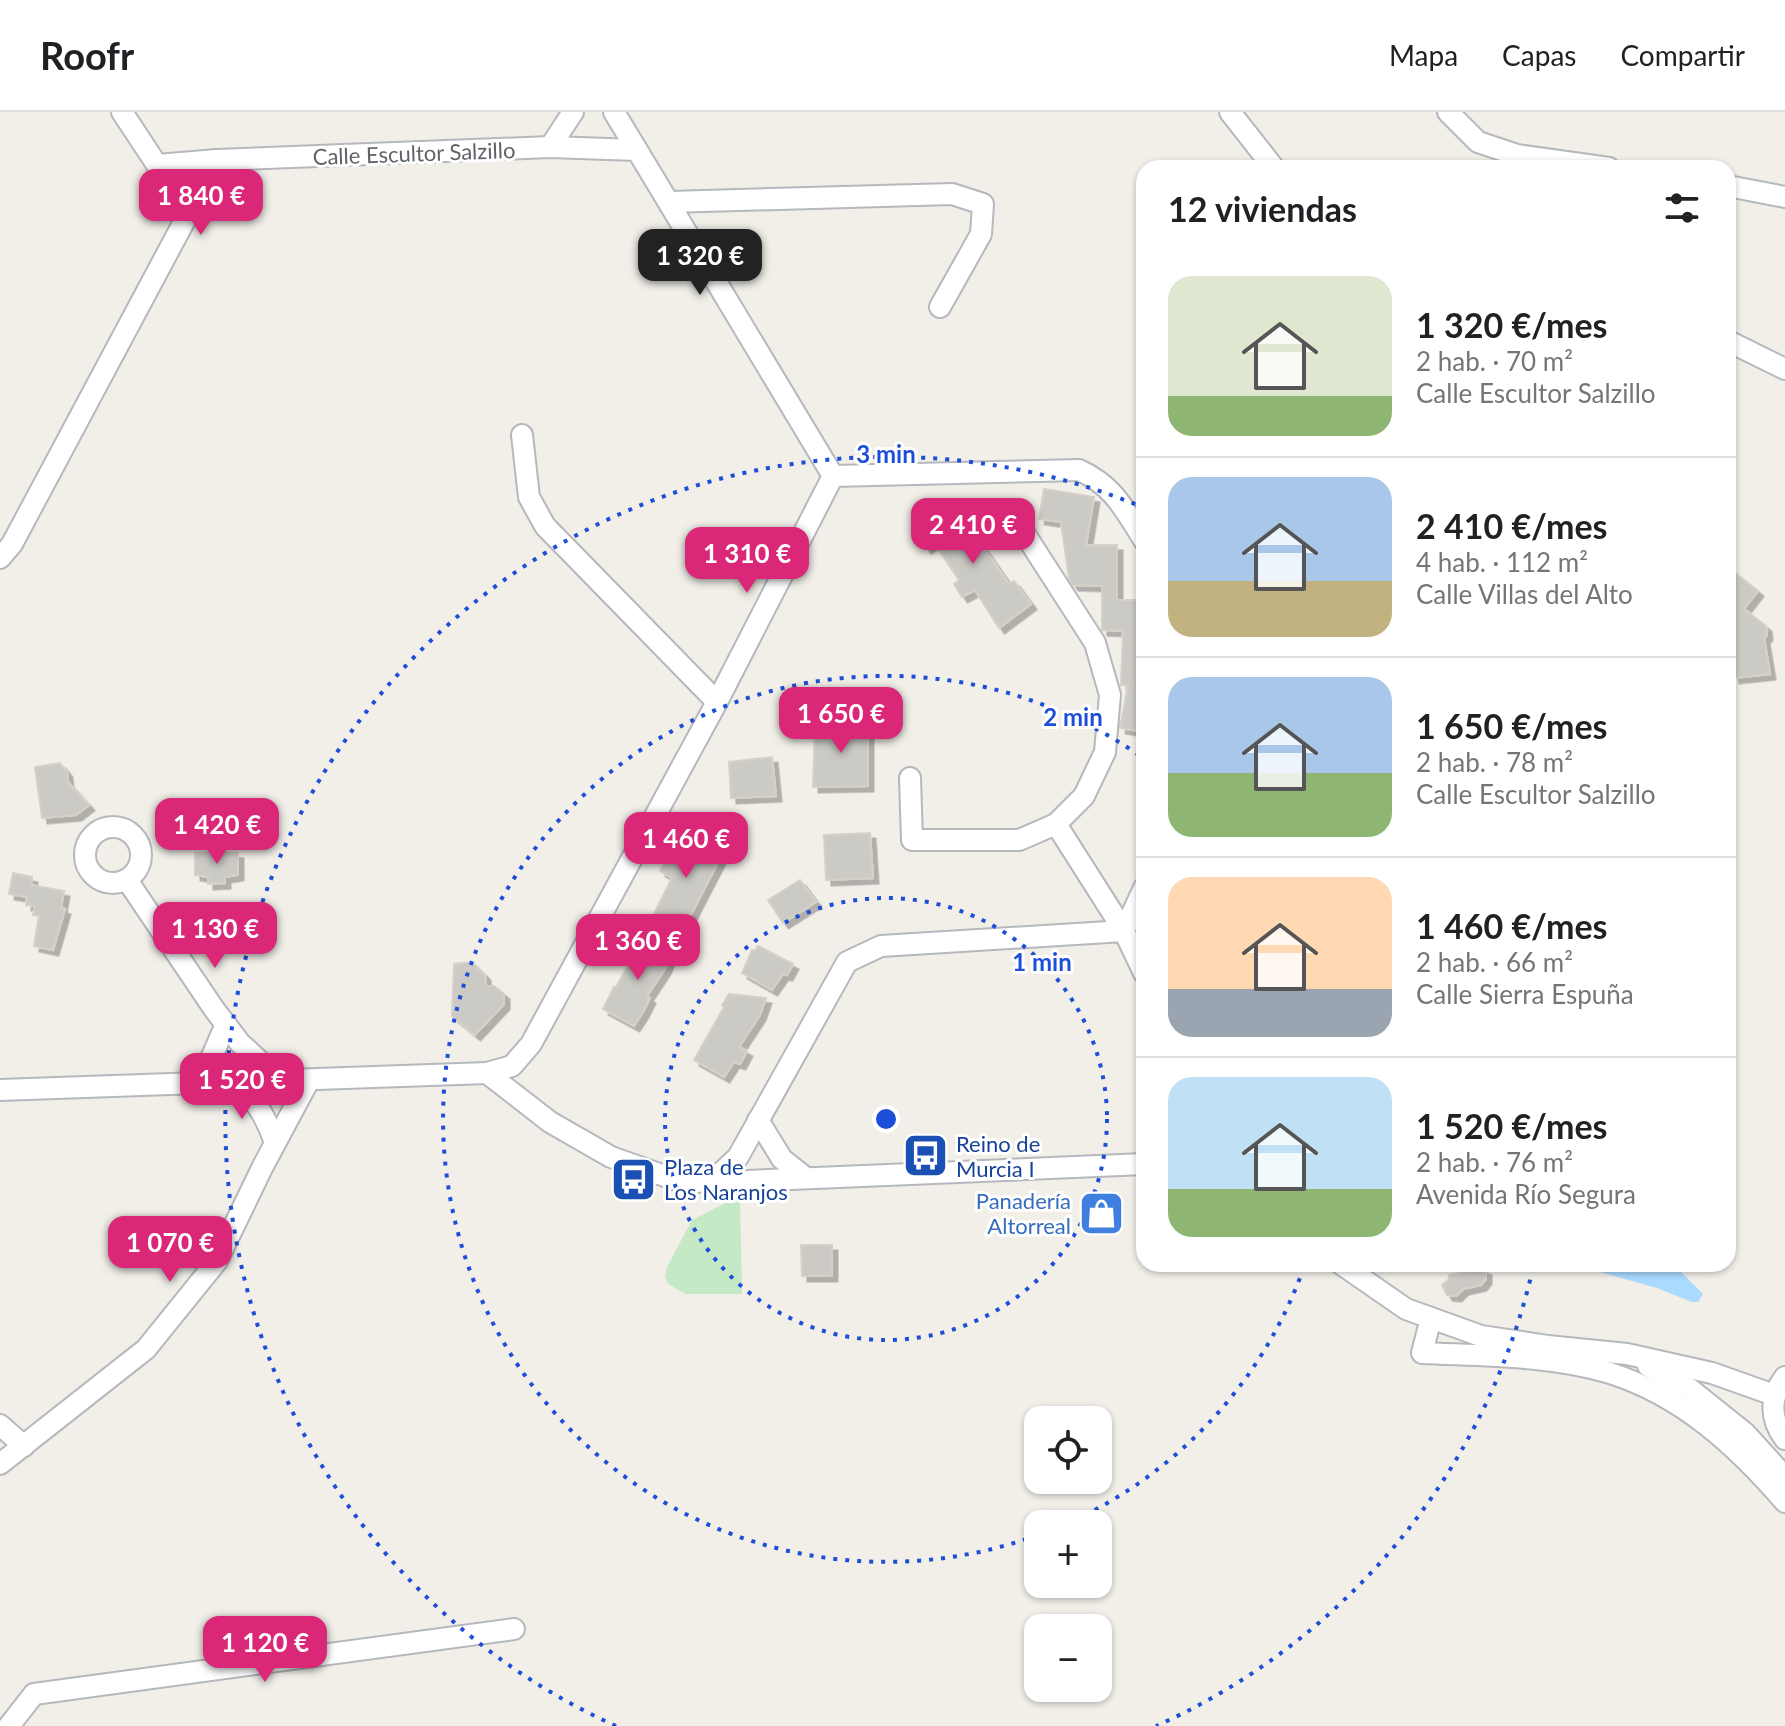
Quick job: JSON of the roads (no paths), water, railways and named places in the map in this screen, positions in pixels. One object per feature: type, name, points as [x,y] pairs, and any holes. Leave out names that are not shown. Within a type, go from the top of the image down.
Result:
[{"type":"street","points":[[122,112],[190,210]]},
{"type":"street","points":[[550,147],[573,112]]},
{"type":"street","points":[[614,112],[833,476]]},
{"type":"street","points":[[1230,112],[1268,160]]},
{"type":"street","points":[[1448,112],[1478,142],[1517,155],[1552,160]]},
{"type":"street","name":"Calle Escultor Salzillo","points":[[157,165],[550,147],[637,150]]},
{"type":"street","points":[[0,558],[12,544],[217,160]]},
{"type":"street","points":[[1736,188],[1785,197]]},
{"type":"street","points":[[669,202],[952,194],[983,204],[981,234],[940,307]]},
{"type":"street","points":[[1736,345],[1785,369]]},
{"type":"street","points":[[522,435],[529,497],[545,526],[717,702]]},
{"type":"street","points":[[833,476],[1079,470],[1098,479],[1116,495],[1136,527]]},
{"type":"street","points":[[0,1090],[487,1073],[512,1066],[531,1044],[717,702],[833,476]]},
{"type":"street","points":[[910,778],[912,840],[1019,840],[1056,824],[1084,796],[1105,752],[1110,695],[1095,643],[1019,525]]},
{"type":"street","points":[[1056,824],[1124,931],[1136,956]]},
{"type":"street","points":[[127,880],[240,1043],[280,1080]]},
{"type":"street","points":[[1124,931],[1136,905]]},
{"type":"street","points":[[711,1182],[738,1157],[847,962],[881,946],[1124,931]]},
{"type":"street","points":[[184,1083],[209,1063],[226,1024]]},
{"type":"street","points":[[487,1073],[550,1122],[611,1157],[682,1182],[1136,1164]]},
{"type":"street","points":[[0,1464],[146,1349],[217,1261],[309,1080]]},
{"type":"street","points":[[237,1081],[255,1100],[269,1124],[275,1143]]},
{"type":"street","points":[[758,1120],[782,1159],[806,1178]]},
{"type":"street","points":[[1353,1272],[1406,1309],[1481,1336],[1627,1354],[1780,1386],[1773,1410],[1775,1424],[1785,1439]]},
{"type":"street","points":[[1431,1318],[1422,1353],[1494,1356],[1570,1365],[1608,1373],[1678,1404],[1711,1426],[1754,1466],[1785,1502]]},
{"type":"street","points":[[1627,1354],[1690,1389],[1745,1433],[1785,1477]]},
{"type":"street","points":[[0,1425],[24,1446]]},
{"type":"street","points":[[9,1726],[34,1694],[514,1629]]},
{"type":"water","points":[[1600,1272],[1681,1272],[1703,1294],[1698,1302],[1692,1302],[1657,1288]]},
{"type":"place","name":"Reino de Murcia I","points":[[925,1156]]},
{"type":"place","name":"Plaza de Los Naranjos","points":[[633,1179]]},
{"type":"place","name":"Panadería Altorreal","points":[[1102,1213]]}]
